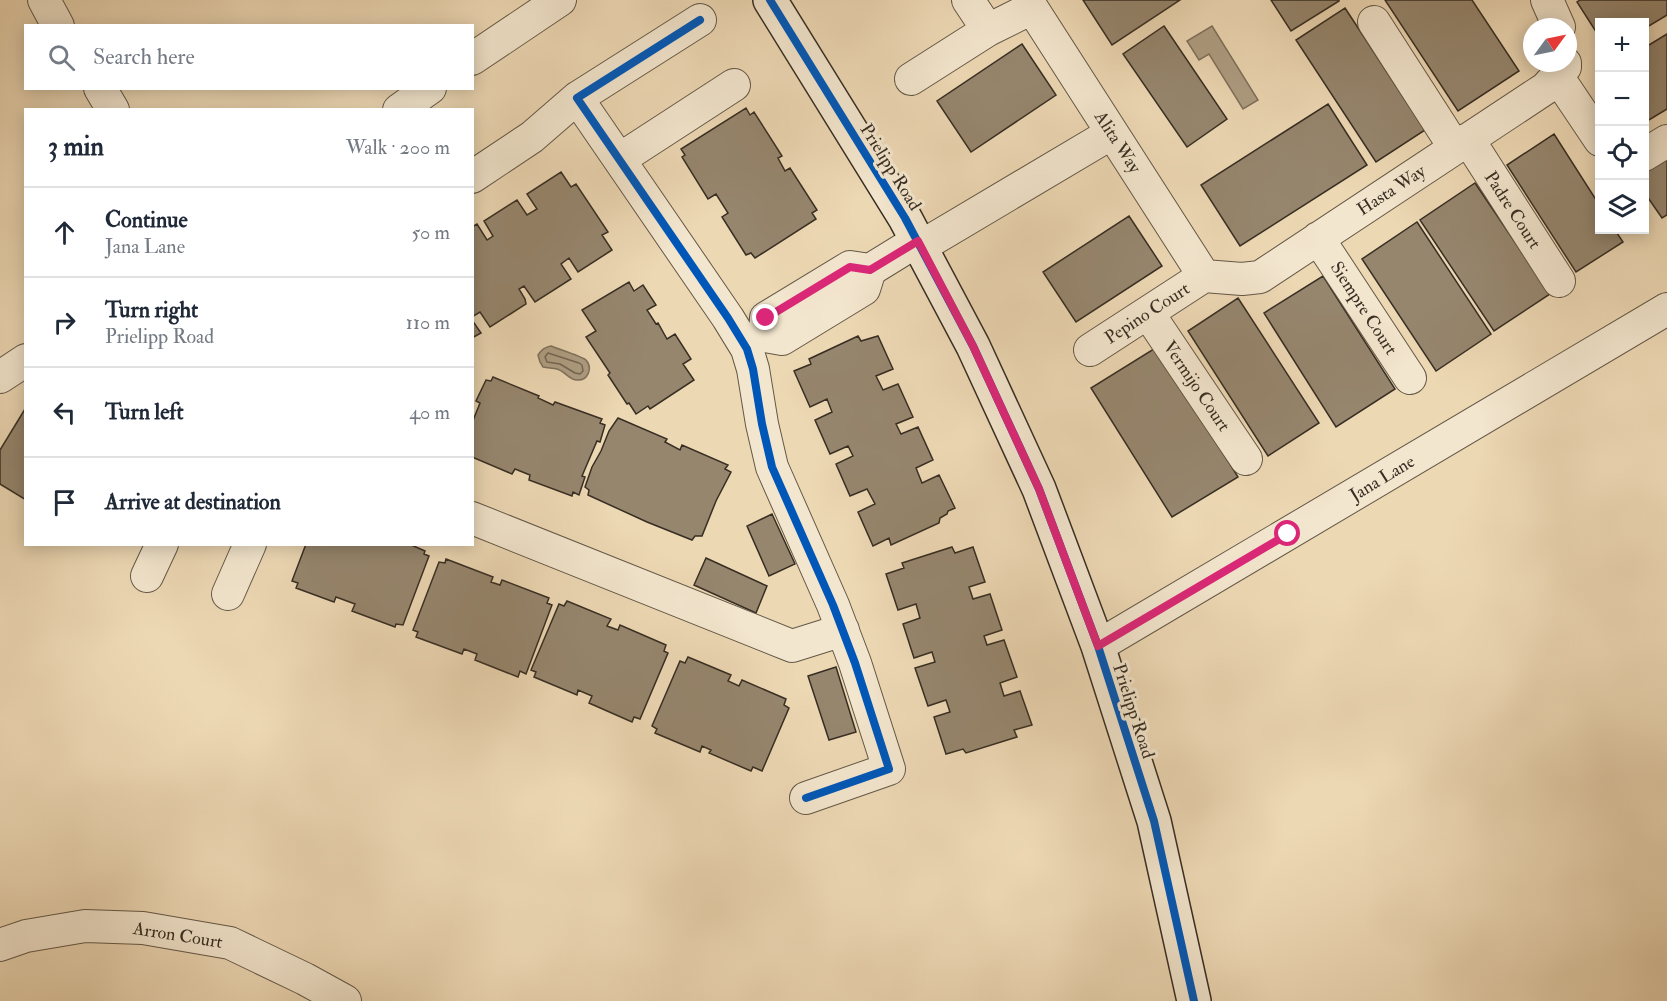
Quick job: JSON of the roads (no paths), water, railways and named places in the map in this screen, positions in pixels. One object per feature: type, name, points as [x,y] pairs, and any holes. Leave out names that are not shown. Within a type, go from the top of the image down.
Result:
[{"type":"street","points":[[44,0],[57,24]]},
{"type":"street","points":[[474,58],[560,0]]},
{"type":"street","name":"Prielipp Road","points":[[770,0],[905,218],[973,346],[1039,489],[1098,646],[1154,821],[1194,1001]]},
{"type":"street","points":[[968,0],[988,30]]},
{"type":"street","points":[[1546,0],[1555,18]]},
{"type":"street","points":[[911,79],[1034,4]]},
{"type":"street","name":"Alita Way","points":[[1034,4],[1112,133],[1204,276]]},
{"type":"street","points":[[474,176],[532,136],[578,98],[700,20]]},
{"type":"street","name":"Padre Court","points":[[1374,22],[1558,280]]},
{"type":"street","name":"Hasta Way","points":[[1204,276],[1242,279],[1260,277],[1546,88],[1559,72]]},
{"type":"street","points":[[1564,72],[1595,132]]},
{"type":"street","points":[[620,159],[735,85]]},
{"type":"street","points":[[100,90],[112,108]]},
{"type":"street","points":[[402,108],[427,90]]},
{"type":"street","points":[[578,98],[747,349],[772,467],[843,630],[890,769],[806,798]]},
{"type":"street","points":[[870,270],[1112,133]]},
{"type":"street","points":[[1649,152],[1667,141]]},
{"type":"street","name":"Siempre Court","points":[[1318,238],[1410,378]]},
{"type":"street","name":"Pepino Court","points":[[1090,350],[1204,276]]},
{"type":"street","name":"Jana Lane","points":[[1098,646],[1667,309]]},
{"type":"street","name":"Vermijo Court","points":[[1148,313],[1246,459]]},
{"type":"street","points":[[0,377],[24,361]]},
{"type":"street","points":[[474,519],[792,646],[843,630]]},
{"type":"street","points":[[147,576],[161,546]]},
{"type":"street","points":[[228,594],[249,546]]},
{"type":"street","name":"Arron Court","points":[[0,945],[26,936],[85,926],[143,928],[230,943],[345,1001]]},
{"type":"water","points":[[1212,26],[1258,100],[1243,109],[1209,54],[1199,60],[1187,41]]},
{"type":"water","points":[[551,346],[586,360],[589,367],[587,376],[581,380],[574,380],[560,370],[543,367],[538,355],[543,349]]}]
